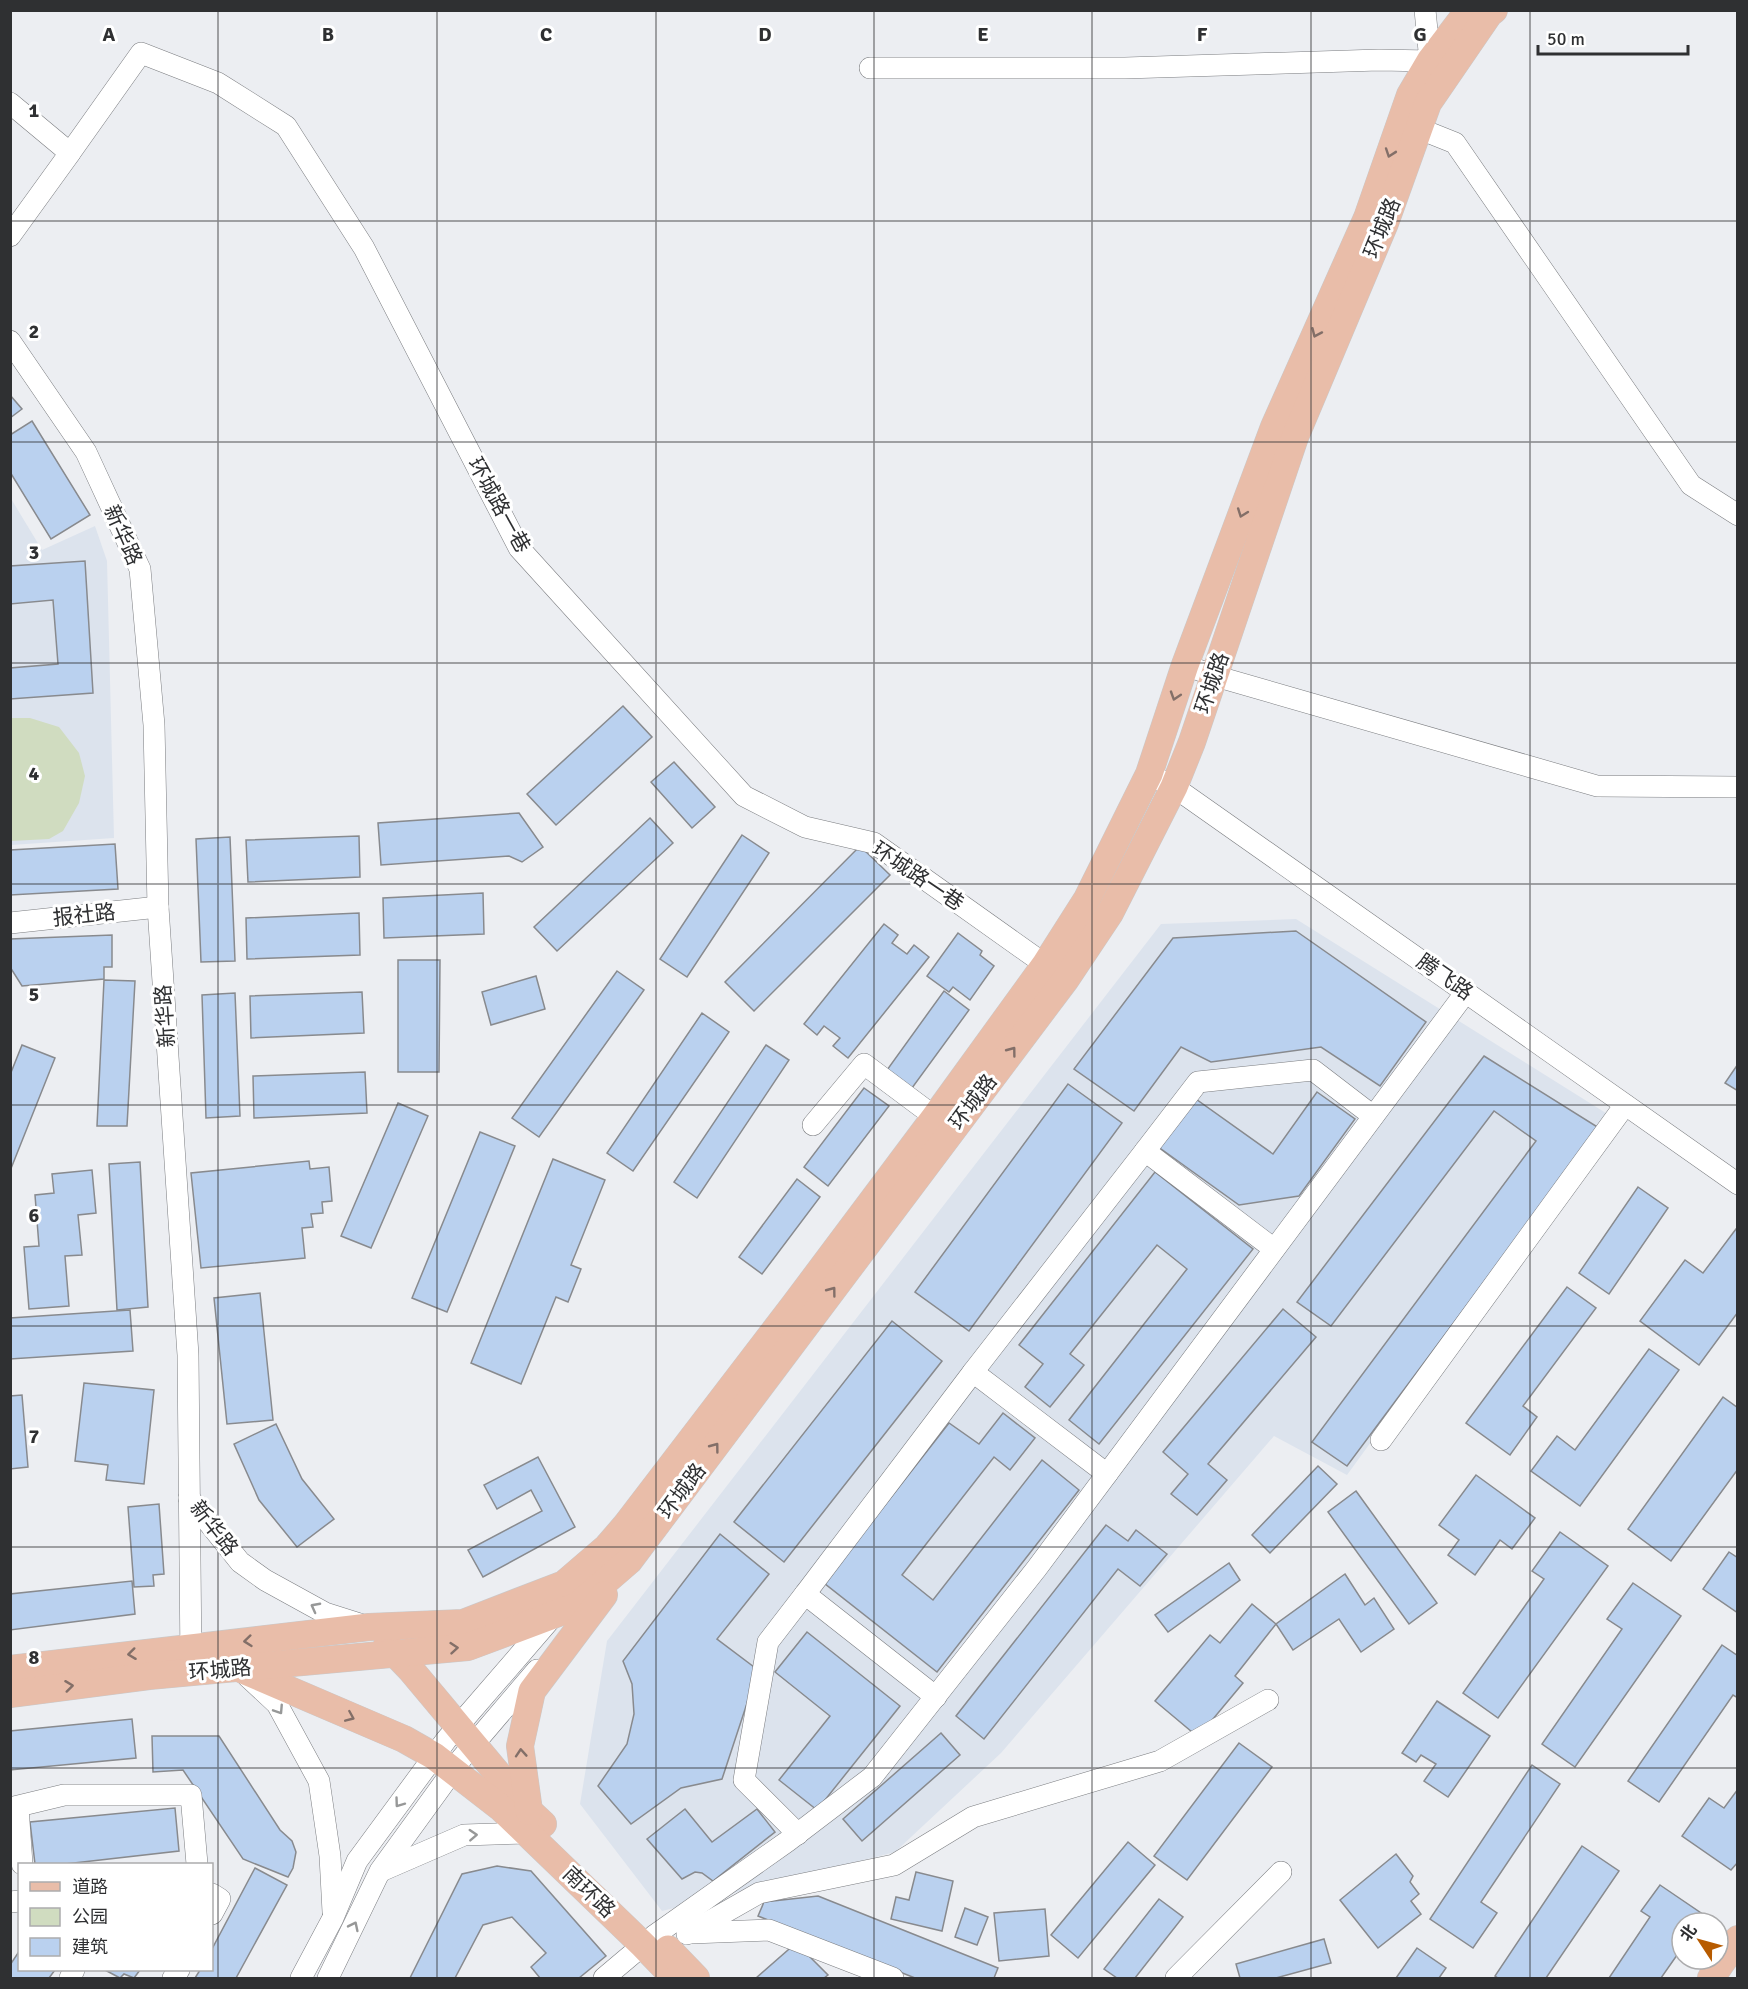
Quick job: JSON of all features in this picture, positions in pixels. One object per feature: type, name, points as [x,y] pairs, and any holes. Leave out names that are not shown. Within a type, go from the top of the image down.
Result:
[{"type":"main road","name":"环城路","points":[[10,1694],[369,1628],[463,1623],[564,1584],[618,1554],[788,1313],[935,1117],[1056,972],[1110,913],[1174,787],[1215,676],[1295,437],[1384,223],[1410,125],[1410,95],[1430,61],[1469,10]]},
{"type":"main road","name":"环城路","points":[[10,1669],[191,1660],[239,1668],[468,1647],[577,1606],[1056,972],[1088,899],[1149,774],[1185,665],[1274,427],[1367,218],[1410,125],[1494,10]]},
{"type":"main road","points":[[528,1822],[520,1746],[532,1691],[618,1554]]},
{"type":"main road","points":[[369,1628],[395,1654],[466,1735],[528,1822]]},
{"type":"main road","name":"南环路","points":[[239,1668],[404,1739],[443,1764],[501,1808],[528,1822],[600,1879],[649,1940],[675,1978]]},
{"type":"main road","name":"南环路","points":[[649,1940],[696,1978]]},
{"type":"main road","points":[[1711,1978],[1737,1940]]},
{"type":"street","points":[[870,68],[1125,68],[1379,60],[1430,61],[1425,10]]},
{"type":"street","name":"环城路一巷","points":[[70,153],[141,53],[218,83],[286,126],[364,248],[519,548],[744,796],[806,826],[874,843],[1056,972]]},
{"type":"street","points":[[10,103],[70,153],[10,236]]},
{"type":"street","points":[[1410,125],[1455,143],[1691,485],[1737,515]]},
{"type":"street","name":"新华路","points":[[10,341],[86,452],[140,569],[154,725],[158,908],[188,1355],[189,1498],[240,1562],[265,1580],[326,1613],[369,1628]]},
{"type":"street","points":[[1185,665],[1215,676],[1597,786],[1737,788]]},
{"type":"street","name":"腾飞路","points":[[1149,774],[1174,787],[1737,1184]]},
{"type":"street","name":"报社路","points":[[10,923],[158,908]]},
{"type":"street","points":[[604,1978],[649,1940],[798,1834],[872,1777],[1037,1568],[1466,992]]},
{"type":"street","points":[[813,1125],[864,1064],[935,1117]]},
{"type":"street","points":[[798,1834],[744,1780],[768,1642],[973,1372],[1198,1082],[1313,1070],[1374,1116]]},
{"type":"street","points":[[1382,1440],[1625,1105]]},
{"type":"street","points":[[1145,1151],[1274,1249]]},
{"type":"street","points":[[973,1372],[1107,1474]]},
{"type":"street","points":[[189,1498],[191,1660]]},
{"type":"street","points":[[301,1978],[333,1918],[357,1861],[443,1764],[618,1554]]},
{"type":"street","points":[[805,1594],[936,1697]]},
{"type":"street","points":[[466,1735],[555,1614]]},
{"type":"street","points":[[239,1668],[277,1704],[319,1780],[330,1856],[333,1918]]},
{"type":"street","points":[[687,1934],[759,1893],[894,1865],[973,1817],[1160,1761],[1268,1700]]},
{"type":"street","points":[[328,1978],[380,1871],[443,1764]]},
{"type":"street","points":[[22,1863],[14,1807],[64,1796],[191,1795],[198,1863]]},
{"type":"street","points":[[380,1871],[464,1835],[528,1822]]},
{"type":"street","points":[[1176,1978],[1281,1872]]},
{"type":"street","points":[[213,1895],[220,1899],[213,1912]]},
{"type":"street","points":[[649,1940],[687,1934],[768,1930],[893,1978]]},
{"type":"shaded area","points":[[10,497],[42,550],[95,526],[107,561],[114,838],[11,845]]},
{"type":"shaded area","points":[[1296,919],[1609,1115],[1347,1475],[1274,1436],[1001,1753],[895,1852],[662,1911],[580,1804],[607,1641],[1161,924]]},
{"type":"green space","points":[[11,718],[30,718],[59,727],[79,753],[85,776],[79,803],[63,831],[49,839],[11,841]]},
{"type":"building","points":[[10,395],[22,409],[10,418]]},
{"type":"building","points":[[32,421],[90,515],[51,539],[10,472],[10,435]]},
{"type":"building","points":[[85,561],[93,693],[10,699],[10,668],[58,664],[53,600],[10,604],[10,566]]},
{"type":"building","points":[[623,706],[652,737],[556,825],[527,794]]},
{"type":"building","points":[[674,762],[715,807],[692,828],[651,782]]},
{"type":"building","points":[[519,813],[543,847],[522,862],[509,856],[381,865],[378,823]]},
{"type":"building","points":[[650,818],[673,843],[557,951],[534,927]]},
{"type":"building","points":[[742,835],[769,853],[687,977],[660,959]]},
{"type":"building","points":[[359,836],[360,877],[248,882],[246,840]]},
{"type":"building","points":[[230,837],[235,961],[201,962],[196,839]]},
{"type":"building","points":[[115,844],[118,889],[10,895],[10,850]]},
{"type":"building","points":[[860,846],[890,875],[754,1011],[725,982]]},
{"type":"building","points":[[483,893],[484,934],[384,938],[383,898]]},
{"type":"building","points":[[359,913],[360,955],[247,959],[246,918]]},
{"type":"building","points":[[884,924],[898,935],[892,943],[907,954],[914,945],[929,957],[848,1058],[833,1046],[840,1038],[824,1026],[817,1035],[804,1024]]},
{"type":"building","points":[[1296,931],[1426,1022],[1380,1086],[1321,1047],[1211,1062],[1181,1047],[1134,1111],[1074,1069],[1173,938]]},
{"type":"building","points":[[958,933],[982,951],[980,955],[994,966],[970,1000],[953,987],[949,992],[927,976]]},
{"type":"building","points":[[112,935],[112,967],[104,967],[104,979],[22,986],[10,967],[10,939]]},
{"type":"building","points":[[398,960],[440,960],[439,1072],[398,1072]]},
{"type":"building","points":[[617,971],[644,990],[539,1137],[512,1118]]},
{"type":"building","points":[[536,976],[545,1009],[491,1025],[482,992]]},
{"type":"building","points":[[104,980],[135,981],[127,1126],[97,1126]]},
{"type":"building","points":[[944,991],[969,1010],[912,1088],[887,1070]]},
{"type":"building","points":[[362,992],[364,1033],[251,1038],[250,996]]},
{"type":"building","points":[[235,993],[240,1116],[206,1118],[202,995]]},
{"type":"building","points":[[702,1013],[729,1032],[633,1171],[607,1153]]},
{"type":"building","points":[[22,1045],[55,1058],[10,1171],[10,1075]]},
{"type":"building","points":[[766,1045],[789,1060],[697,1198],[674,1182]]},
{"type":"building","points":[[1484,1056],[1599,1128],[1347,1466],[1312,1442],[1536,1141],[1494,1111],[1331,1326],[1297,1302]]},
{"type":"building","points":[[1738,1064],[1738,1091],[1725,1083]]},
{"type":"building","points":[[365,1072],[367,1113],[254,1118],[253,1076]]},
{"type":"building","points":[[1068,1084],[1122,1123],[969,1331],[915,1292]]},
{"type":"building","points":[[864,1088],[889,1106],[828,1186],[804,1167]]},
{"type":"building","points":[[1317,1092],[1355,1119],[1299,1196],[1239,1205],[1157,1146],[1193,1097],[1273,1154]]},
{"type":"building","points":[[398,1103],[428,1116],[371,1248],[341,1236]]},
{"type":"building","points":[[480,1132],[515,1146],[447,1312],[412,1298]]},
{"type":"building","points":[[553,1159],[605,1180],[571,1265],[581,1269],[568,1302],[556,1297],[521,1384],[471,1363]]},
{"type":"building","points":[[309,1161],[310,1169],[329,1167],[332,1201],[322,1202],[323,1213],[311,1214],[313,1227],[302,1228],[305,1258],[201,1268],[191,1173]]},
{"type":"building","points":[[140,1162],[148,1307],[117,1310],[109,1164]]},
{"type":"building","points":[[92,1170],[96,1213],[78,1215],[82,1255],[65,1256],[69,1306],[29,1309],[24,1247],[39,1246],[35,1195],[54,1193],[52,1174]]},
{"type":"building","points":[[1155,1172],[1253,1249],[1099,1444],[1069,1420],[1187,1269],[1157,1245],[1070,1354],[1084,1365],[1050,1407],[1025,1387],[1043,1364],[1019,1345]]},
{"type":"building","points":[[797,1179],[820,1197],[762,1274],[739,1257]]},
{"type":"building","points":[[1638,1187],[1668,1208],[1609,1294],[1579,1273]]},
{"type":"building","points":[[1736,1229],[1738,1230],[1738,1312],[1699,1365],[1640,1321],[1685,1260],[1703,1273]]},
{"type":"building","points":[[1567,1287],[1596,1308],[1523,1406],[1537,1417],[1510,1455],[1466,1423]]},
{"type":"building","points":[[260,1293],[273,1420],[227,1424],[214,1298]]},
{"type":"building","points":[[1283,1309],[1316,1337],[1208,1464],[1227,1480],[1197,1515],[1171,1494],[1188,1474],[1163,1452]]},
{"type":"building","points":[[130,1310],[133,1351],[10,1359],[10,1318]]},
{"type":"building","points":[[892,1321],[942,1361],[784,1562],[734,1522]]},
{"type":"building","points":[[1649,1349],[1679,1370],[1580,1506],[1531,1471],[1557,1436],[1575,1450]]},
{"type":"building","points":[[84,1383],[154,1390],[144,1484],[106,1480],[108,1465],[75,1461]]},
{"type":"building","points":[[22,1395],[28,1467],[10,1469],[10,1396]]},
{"type":"building","points":[[1723,1397],[1738,1408],[1738,1469],[1671,1561],[1628,1529]]},
{"type":"building","points":[[1003,1413],[1035,1438],[1010,1470],[994,1457],[902,1575],[933,1600],[1042,1460],[1079,1490],[937,1672],[824,1583],[949,1423],[979,1444]]},
{"type":"building","points":[[276,1424],[302,1479],[334,1519],[297,1547],[259,1500],[234,1444]]},
{"type":"building","points":[[538,1457],[575,1527],[483,1577],[468,1550],[542,1511],[531,1490],[497,1509],[484,1485]]},
{"type":"building","points":[[1318,1466],[1337,1484],[1270,1553],[1252,1535]]},
{"type":"building","points":[[1476,1475],[1535,1518],[1512,1549],[1500,1540],[1475,1575],[1448,1555],[1459,1540],[1439,1525]]},
{"type":"building","points":[[1356,1491],[1437,1603],[1409,1624],[1328,1512]]},
{"type":"building","points":[[159,1504],[164,1574],[153,1575],[154,1586],[134,1587],[128,1507]]},
{"type":"building","points":[[1106,1525],[1128,1541],[1136,1530],[1167,1554],[1140,1586],[1118,1569],[984,1739],[956,1716]]},
{"type":"building","points":[[1560,1532],[1608,1566],[1498,1718],[1463,1693],[1544,1579],[1532,1571]]},
{"type":"building","points":[[720,1534],[769,1574],[717,1639],[758,1670],[722,1779],[681,1788],[631,1824],[598,1786],[627,1744],[634,1714],[632,1684],[623,1661]]},
{"type":"building","points":[[1729,1552],[1738,1558],[1738,1613],[1703,1589]]},
{"type":"building","points":[[1229,1563],[1240,1580],[1168,1632],[1155,1615]]},
{"type":"building","points":[[1345,1574],[1365,1605],[1374,1598],[1394,1629],[1361,1652],[1339,1619],[1293,1650],[1276,1624]]},
{"type":"building","points":[[132,1581],[135,1614],[10,1630],[10,1594]]},
{"type":"building","points":[[1633,1583],[1681,1616],[1575,1767],[1542,1744],[1622,1629],[1607,1619]]},
{"type":"building","points":[[1252,1604],[1276,1624],[1235,1676],[1243,1683],[1198,1737],[1155,1701],[1210,1635],[1220,1643]]},
{"type":"building","points":[[807,1632],[900,1706],[817,1810],[779,1780],[830,1716],[775,1672]]},
{"type":"building","points":[[1722,1645],[1738,1656],[1738,1698],[1733,1695],[1659,1802],[1628,1781]]},
{"type":"building","points":[[1437,1701],[1490,1736],[1448,1797],[1424,1781],[1436,1764],[1421,1755],[1416,1762],[1402,1753]]},
{"type":"building","points":[[132,1719],[136,1758],[10,1770],[10,1731]]},
{"type":"building","points":[[941,1733],[960,1755],[862,1841],[843,1819]]},
{"type":"building","points":[[152,1736],[219,1736],[280,1830],[292,1841],[296,1852],[293,1868],[288,1877],[243,1859],[183,1770],[153,1772]]},
{"type":"building","points":[[1239,1743],[1272,1767],[1187,1880],[1154,1856]]},
{"type":"building","points":[[1532,1765],[1560,1784],[1481,1902],[1497,1913],[1473,1948],[1430,1919]]},
{"type":"building","points":[[1738,1789],[1738,1862],[1731,1870],[1682,1836],[1709,1798],[1724,1808]]},
{"type":"building","points":[[175,1808],[179,1851],[74,1863],[35,1863],[30,1822]]},
{"type":"building","points":[[685,1809],[712,1842],[757,1809],[775,1832],[713,1881],[702,1873],[695,1872],[682,1879],[647,1839]]},
{"type":"building","points":[[1128,1842],[1155,1865],[1078,1958],[1051,1935]]},
{"type":"building","points":[[1582,1846],[1619,1871],[1546,1978],[1498,1978],[1495,1976]]},
{"type":"building","points":[[1396,1854],[1413,1876],[1410,1882],[1419,1894],[1411,1901],[1421,1914],[1378,1948],[1340,1900]]},
{"type":"building","points":[[497,1866],[531,1871],[606,1956],[579,1978],[540,1978],[531,1967],[546,1953],[512,1917],[483,1925],[455,1978],[410,1978],[462,1874]]},
{"type":"building","points":[[255,1868],[287,1885],[236,1978],[195,1978],[199,1971],[213,1971],[213,1947]]},
{"type":"building","points":[[916,1872],[953,1881],[942,1931],[891,1919],[896,1897],[909,1900]]},
{"type":"building","points":[[1660,1885],[1698,1911],[1670,1911],[1670,1965],[1661,1978],[1609,1978],[1650,1917],[1641,1911]]},
{"type":"building","points":[[818,1896],[998,1968],[994,1978],[915,1978],[758,1916],[764,1902]]},
{"type":"building","points":[[1159,1899],[1183,1917],[1135,1978],[1117,1978],[1104,1969]]},
{"type":"building","points":[[965,1908],[988,1917],[977,1945],[955,1937]]},
{"type":"building","points":[[1045,1909],[1049,1956],[999,1961],[994,1913]]},
{"type":"building","points":[[1324,1939],[1331,1963],[1276,1978],[1240,1978],[1236,1964]]},
{"type":"building","points":[[796,1943],[828,1975],[824,1978],[756,1978]]},
{"type":"building","points":[[1417,1948],[1446,1968],[1439,1978],[1396,1978]]},
{"type":"building","points":[[18,1953],[18,1971],[54,1971],[49,1978],[10,1978],[10,1965]]},
{"type":"building","points":[[107,1971],[139,1971],[134,1978],[124,1974],[120,1978]]}]
